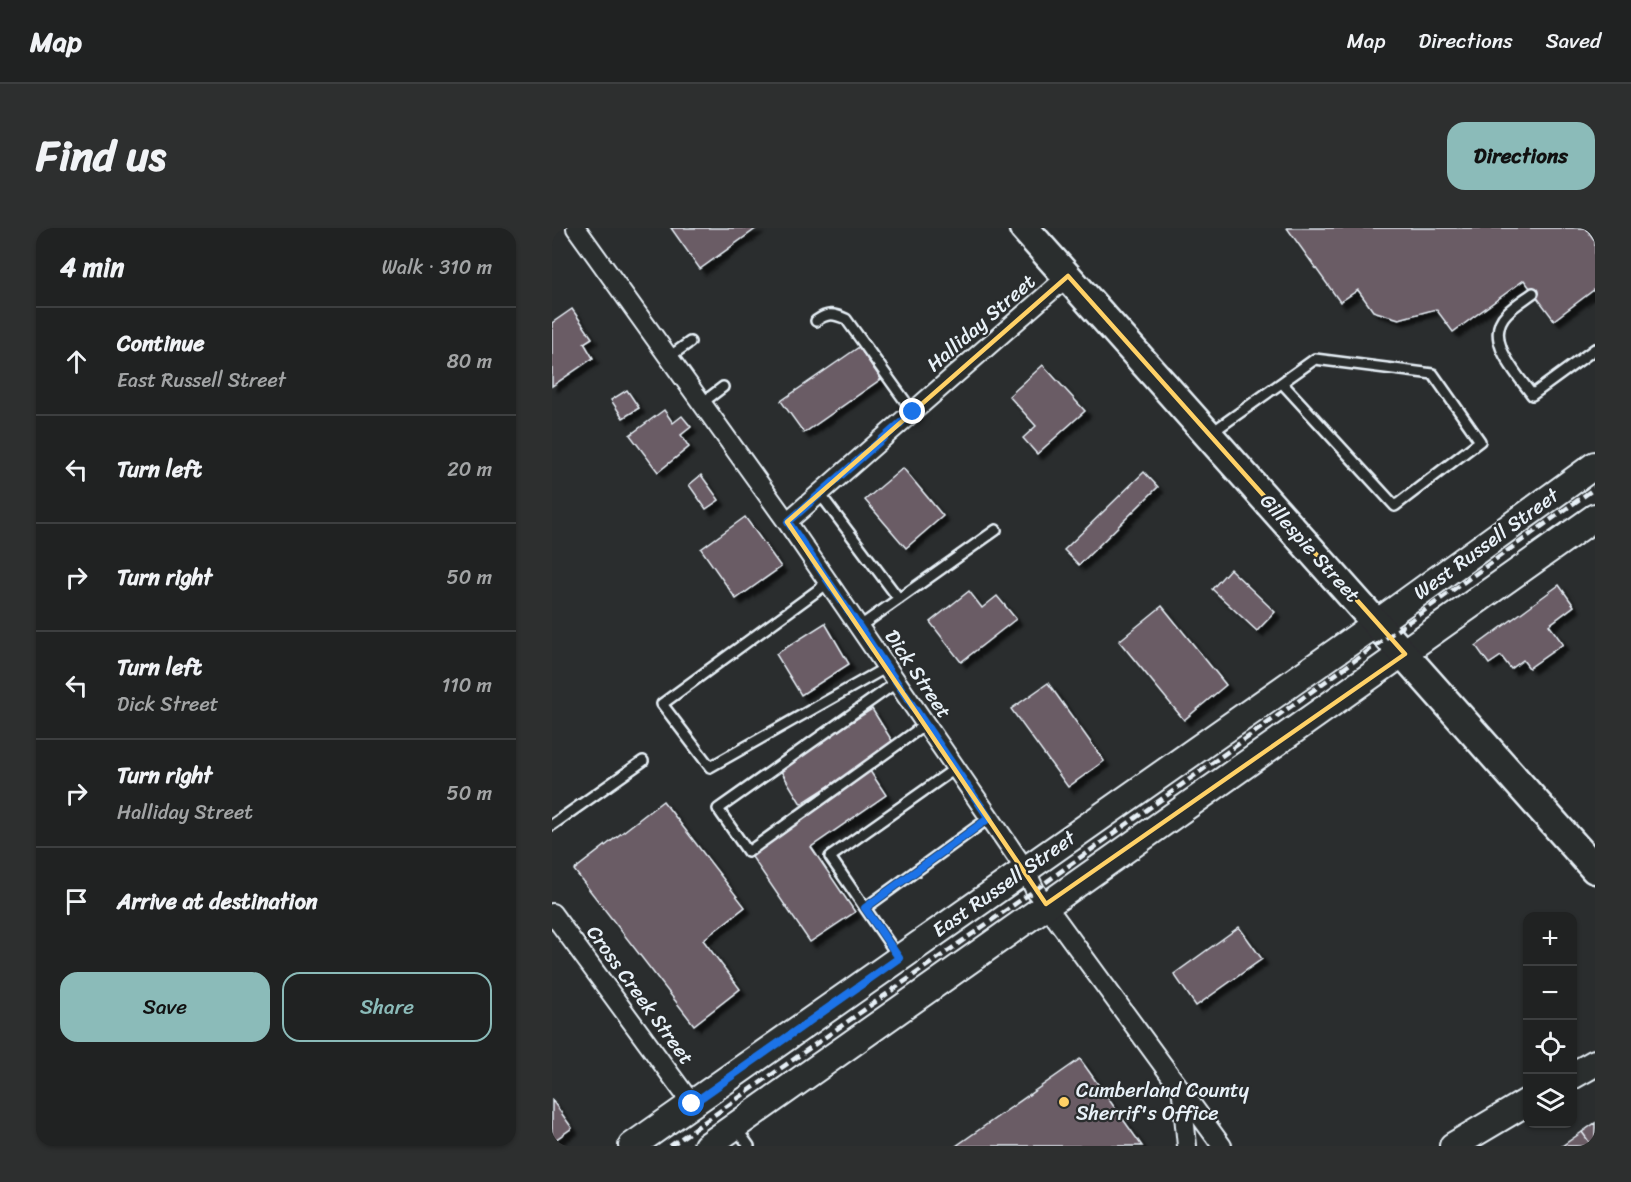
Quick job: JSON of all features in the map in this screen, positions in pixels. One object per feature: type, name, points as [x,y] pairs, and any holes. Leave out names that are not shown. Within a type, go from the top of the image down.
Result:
[{"type":"main road","name":"Gillespie Street","points":[[1024,228],[1595,869]]},
{"type":"main road","name":"West Russell Street","points":[[1377,623],[1595,465]]},
{"type":"main road","points":[[1405,654],[1595,517]]},
{"type":"main road","name":"East Russell Street","points":[[632,1146],[1377,623]]},
{"type":"main road","name":"East Russell Street","points":[[707,1146],[742,1136],[1046,904],[1405,654]]},
{"type":"main road","points":[[1576,1074],[1595,1063]]},
{"type":"main road","points":[[1453,1146],[1523,1104]]},
{"type":"street","name":"Dick Street","points":[[576,228],[788,522],[1025,869],[1046,904],[1221,1146]]},
{"type":"street","name":"Halliday Street","points":[[788,522],[1068,276]]},
{"type":"street","name":"Cross Creek Street","points":[[552,913],[692,1104]]},
{"type":"street","points":[[1182,1095],[1187,1146]]},
{"type":"lane","points":[[1533,292],[1506,313],[1501,322],[1499,349],[1532,395],[1595,349]]},
{"type":"lane","points":[[816,321],[825,314],[836,314],[846,319],[913,412]]},
{"type":"lane","points":[[669,357],[690,342]]},
{"type":"lane","points":[[1209,435],[1282,383],[1316,359],[1433,374],[1480,441],[1395,506],[1282,383]]},
{"type":"lane","points":[[702,403],[723,387]]},
{"type":"lane","points":[[820,494],[899,599]]},
{"type":"lane","points":[[859,627],[996,530]]},
{"type":"lane","points":[[829,582],[662,704],[710,767],[892,675]]},
{"type":"lane","points":[[892,675],[718,809],[748,852],[926,724]]},
{"type":"lane","points":[[552,825],[643,761]]},
{"type":"lane","points":[[899,958],[830,857],[956,768]]},
{"type":"lane","points":[[865,908],[989,818]]},
{"type":"highlighted area","points":[[1068,276],[1405,654],[1046,904],[787,522]]},
{"type":"building","points":[[671,228],[757,228],[700,269]]},
{"type":"building","points":[[1287,228],[1586,228],[1595,241],[1595,289],[1554,320],[1524,280],[1453,332],[1436,309],[1399,319],[1373,311],[1358,290],[1340,302]]},
{"type":"building","points":[[572,309],[592,338],[584,343],[593,358],[552,386],[552,323]]},
{"type":"building","points":[[859,347],[881,379],[804,433],[781,401]]},
{"type":"building","points":[[1043,365],[1085,411],[1037,454],[1023,438],[1036,426],[1009,396]]},
{"type":"building","points":[[627,390],[639,408],[623,418],[611,400]]},
{"type":"building","points":[[664,410],[673,423],[682,416],[691,427],[681,435],[689,447],[658,472],[630,435]]},
{"type":"building","points":[[903,468],[943,516],[906,548],[865,500]]},
{"type":"building","points":[[1144,472],[1158,487],[1079,565],[1064,550]]},
{"type":"building","points":[[701,475],[719,500],[706,509],[689,485]]},
{"type":"building","points":[[745,517],[781,567],[736,599],[701,549]]},
{"type":"building","points":[[1230,569],[1275,612],[1257,631],[1212,589]]},
{"type":"building","points":[[1559,585],[1574,606],[1549,625],[1563,644],[1529,668],[1523,660],[1511,669],[1501,656],[1489,664],[1476,646]]},
{"type":"building","points":[[969,591],[982,608],[997,596],[1016,619],[961,662],[930,622]]},
{"type":"building","points":[[1162,606],[1226,685],[1184,720],[1119,641]]},
{"type":"building","points":[[825,623],[849,664],[801,695],[776,654]]},
{"type":"building","points":[[1048,683],[1104,761],[1068,787],[1011,709]]},
{"type":"building","points":[[872,709],[894,744],[801,804],[779,768]]},
{"type":"building","points":[[870,771],[886,795],[811,847],[855,912],[810,942],[750,854]]},
{"type":"building","points":[[663,801],[745,907],[703,940],[740,989],[694,1025],[574,870]]},
{"type":"building","points":[[1239,927],[1262,959],[1196,1006],[1174,974]]},
{"type":"building","name":"Cumberland County Sherrif's Office","points":[[1080,1059],[1142,1146],[956,1146]]},
{"type":"building","points":[[552,1100],[572,1128],[552,1142]]},
{"type":"building","points":[[1595,1123],[1595,1146],[1592,1146],[1582,1132]]},
{"type":"building","points":[[1582,1132],[1592,1146],[1562,1146]]},
{"type":"railway","points":[[670,1146],[1035,890],[1595,488]]},
{"type":"place","name":"Cumberland County Sherrif's Office","points":[[1064,1102]]},
{"type":"route","points":[[692,1104],[899,958],[865,908],[989,818],[788,522],[913,412]]}]
